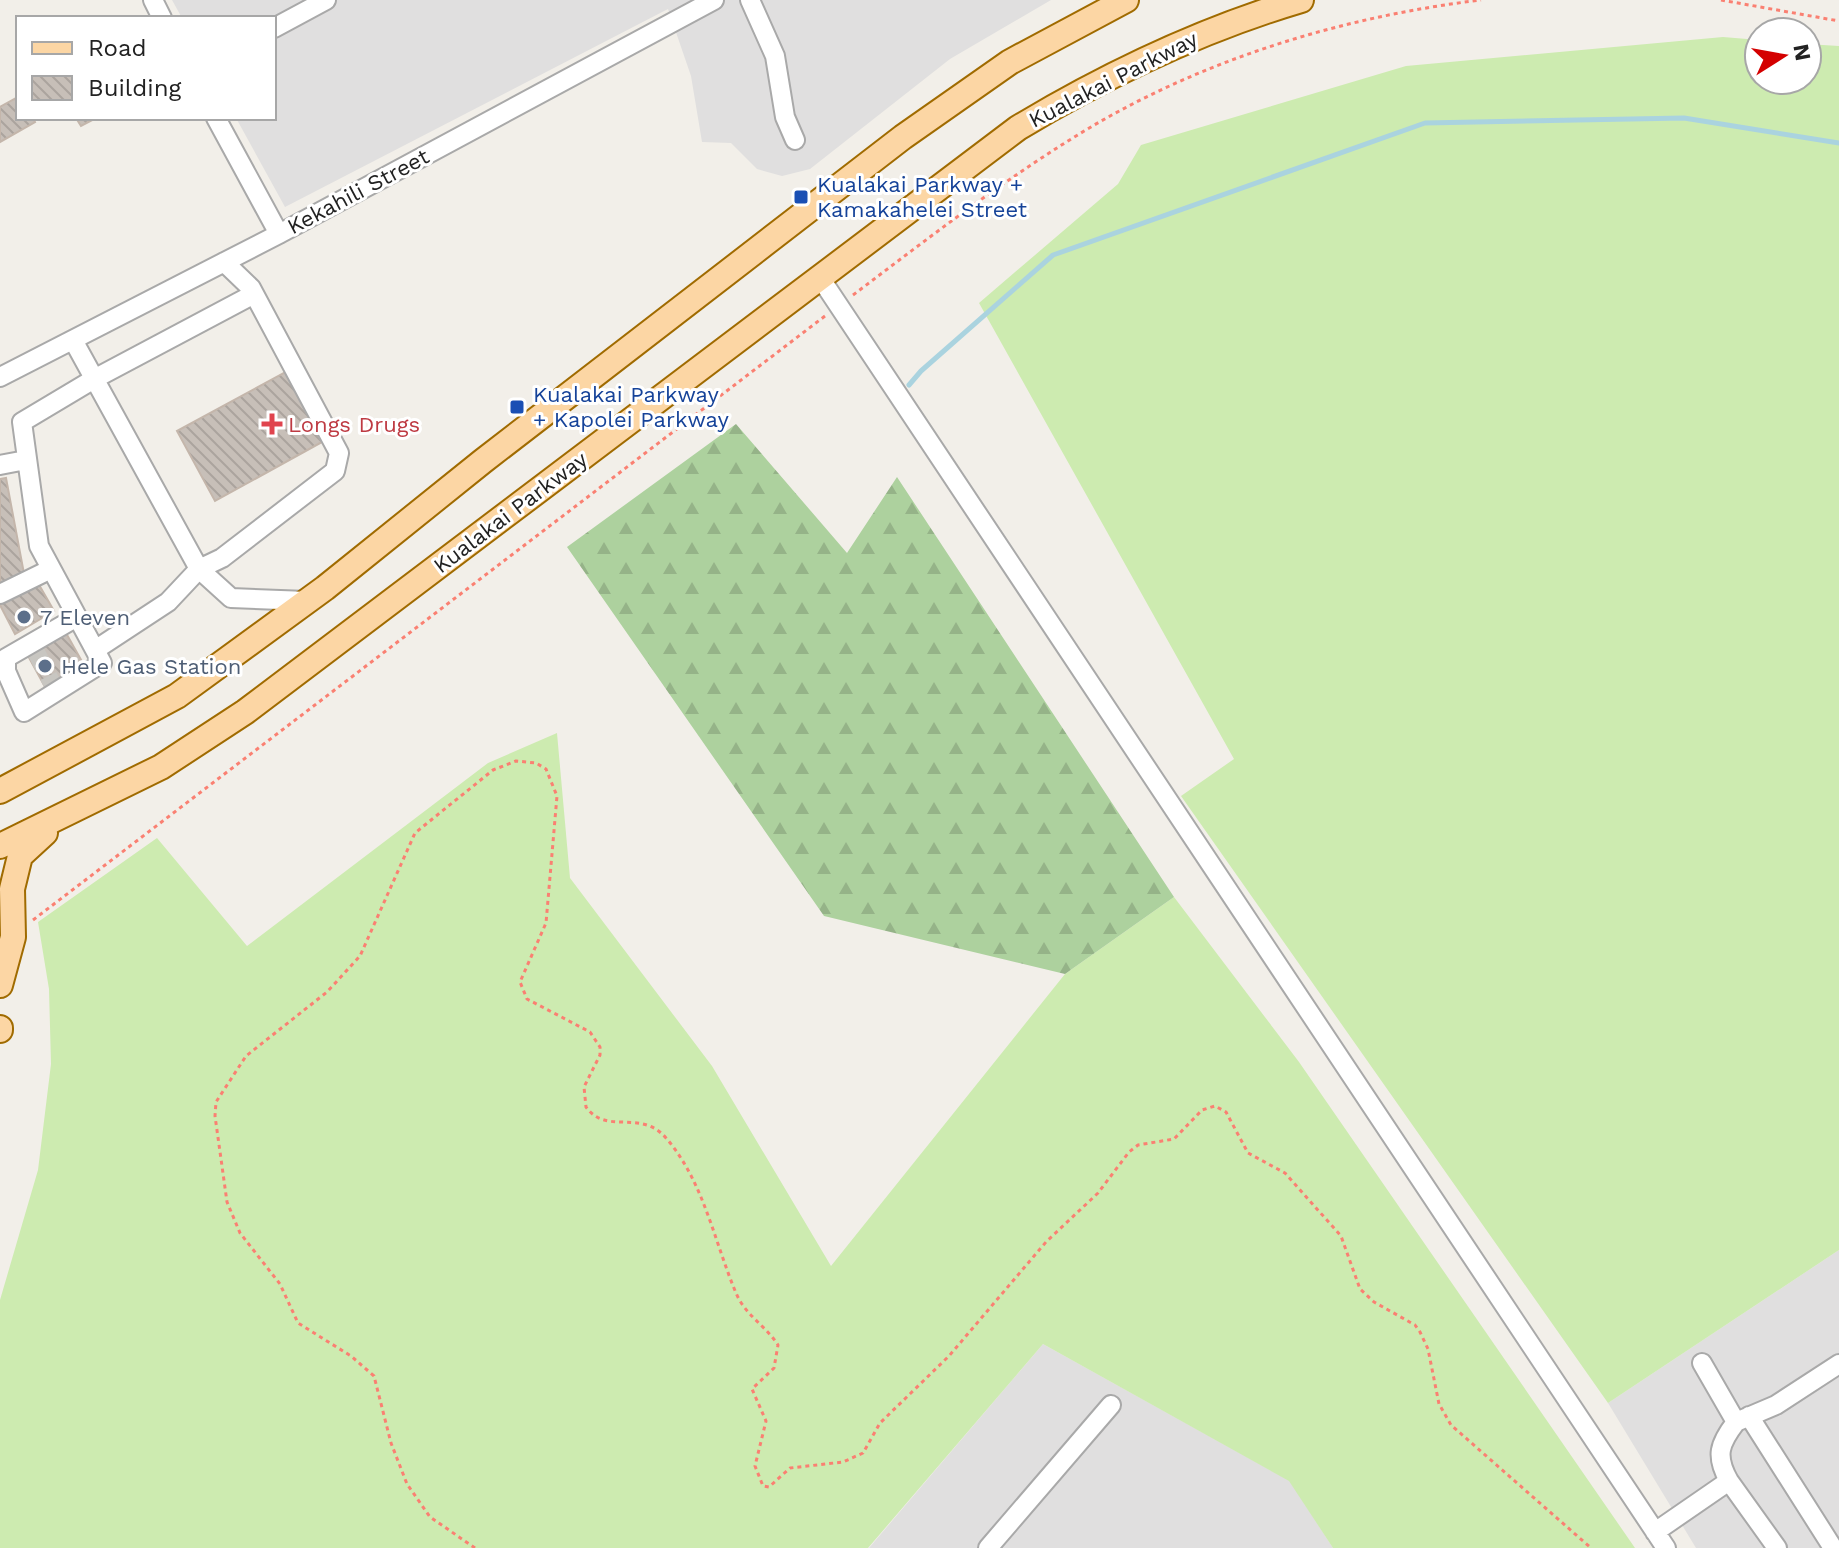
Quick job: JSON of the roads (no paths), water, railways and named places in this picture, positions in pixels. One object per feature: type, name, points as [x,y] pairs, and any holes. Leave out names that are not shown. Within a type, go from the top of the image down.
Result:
[{"type":"main road","points":[[0,791],[177,696],[307,601],[903,137],[1010,62],[1126,0]]},
{"type":"main road","name":"Kualakai Parkway","points":[[0,846],[161,767],[245,712],[968,163],[1053,107],[1184,41],[1301,0]]},
{"type":"main road","points":[[0,985],[13,937],[12,889],[20,856],[65,816]]},
{"type":"street","points":[[276,27],[326,0]]},
{"type":"street","name":"Kekahili Street","points":[[0,377],[279,234],[714,0]]},
{"type":"street","points":[[750,0],[775,56],[785,117],[795,140]]},
{"type":"street","points":[[217,120],[279,234]]},
{"type":"street","points":[[95,650],[168,602],[199,569],[222,558],[335,471],[339,453],[254,294],[224,262]]},
{"type":"street","points":[[819,276],[1666,1548]]},
{"type":"street","points":[[77,617],[34,647],[6,658],[6,671],[24,712],[55,688],[102,663],[39,546],[22,422],[94,379],[254,294]]},
{"type":"street","points":[[73,340],[199,569],[231,598],[307,601]]},
{"type":"street","points":[[0,465],[26,460]]},
{"type":"street","points":[[0,594],[51,569]]},
{"type":"street","points":[[1702,1363],[1833,1548]]},
{"type":"street","points":[[1777,1548],[1729,1481],[1719,1462],[1721,1442],[1743,1419],[1825,1376],[1839,1364]]},
{"type":"street","points":[[988,1548],[1111,1405]]},
{"type":"street","points":[[1655,1532],[1729,1481]]},
{"type":"waterway","points":[[909,385],[1053,255],[1425,123],[1684,118],[1839,143]]},
{"type":"tunnel","points":[[36,652],[53,685]]},
{"type":"place","name":"Kualakai Parkway + Kamakahelei Street","points":[[801,197]]},
{"type":"place","name":"Kualakai Parkway + Kapolei Parkway","points":[[517,407]]},
{"type":"place","name":"Longs Drugs","points":[[272,424]]},
{"type":"place","name":"7 Eleven","points":[[24,617]]},
{"type":"place","name":"Hele Gas Station","points":[[45,666]]}]
